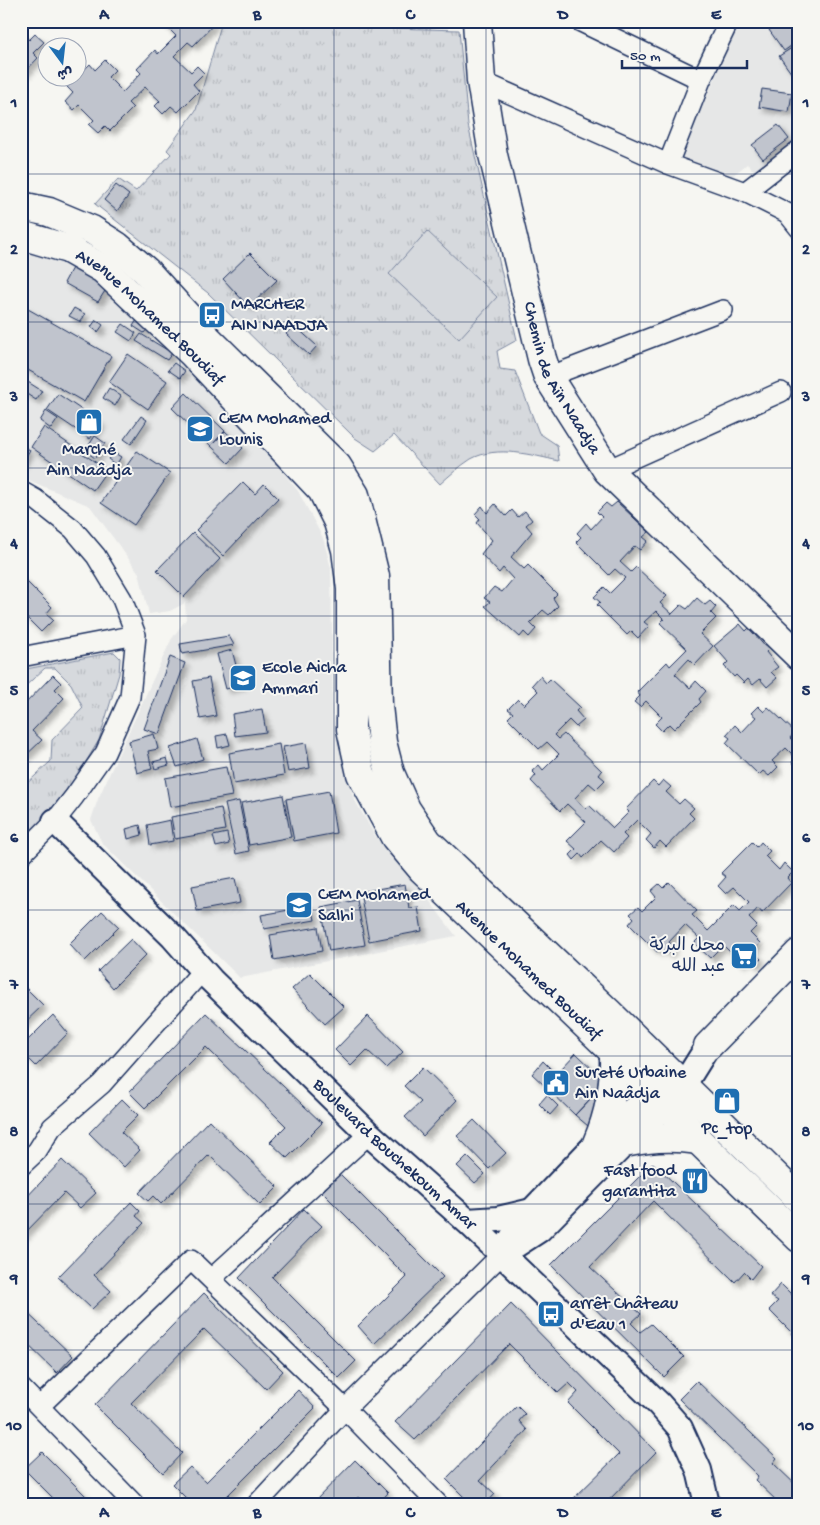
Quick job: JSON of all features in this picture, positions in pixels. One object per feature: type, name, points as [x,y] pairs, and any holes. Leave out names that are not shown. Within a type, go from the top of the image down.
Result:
[{"type":"main road","name":"Chemin de Aïn Naadja","points":[[477,21],[481,81],[493,155],[548,377],[607,470],[799,656]]},
{"type":"main road","name":"Avenue Mohamed Boudiaf","points":[[21,206],[49,212],[92,230],[124,252],[146,271],[205,336],[337,466],[355,495],[375,576],[378,706],[382,742],[390,773],[406,809],[428,842],[609,1012],[668,1089],[698,1140],[799,1238]]},
{"type":"main road","name":"Avenue Mohamed Boudiaf","points":[[21,235],[68,249],[103,269],[193,354],[322,490],[338,522],[346,550],[351,589],[351,729],[360,774],[395,837],[422,870],[614,1052],[668,1089],[799,1199]]},
{"type":"main road","points":[[708,1046],[799,953]]},
{"type":"main road","points":[[597,1143],[610,1108],[615,1071],[614,1052]]},
{"type":"main road","points":[[625,1143],[669,1137],[698,1140]]},
{"type":"street","points":[[578,21],[701,80]]},
{"type":"street","points":[[668,164],[701,80],[729,21]]},
{"type":"street","points":[[481,81],[668,164],[744,192],[787,213],[799,228]]},
{"type":"street","points":[[744,192],[799,150]]},
{"type":"street","points":[[548,377],[724,310]]},
{"type":"street","points":[[607,470],[781,392]]},
{"type":"street","points":[[21,491],[35,499],[73,528],[96,556],[122,599],[136,635],[130,697],[105,753],[55,821],[21,855]]},
{"type":"street","points":[[21,657],[136,635]]},
{"type":"street","name":"Boulevard Bouchekoum Amar","points":[[55,821],[173,937],[211,980],[369,1134],[502,1254],[659,1404],[680,1428],[699,1470],[707,1504]]},
{"type":"street","points":[[21,1166],[37,1151],[52,1127],[102,1084],[203,970]]},
{"type":"street","points":[[257,1504],[345,1409],[502,1254],[539,1230],[625,1143],[668,1089],[708,1046]]},
{"type":"street","points":[[502,1254],[520,1225],[597,1143],[668,1089]]},
{"type":"street","points":[[211,1279],[369,1134]]},
{"type":"street","points":[[467,1222],[498,1219],[532,1211]]},
{"type":"street","points":[[40,1406],[190,1260],[345,1409],[438,1504]]},
{"type":"street","points":[[21,1388],[134,1504]]},
{"type":"shaded area","points":[[740,21],[799,21],[799,137],[754,171],[747,164],[731,177],[680,158]]},
{"type":"shaded area","points":[[21,246],[77,263],[199,367],[298,491],[323,538],[331,568],[333,715],[346,775],[354,799],[376,837],[410,875],[456,936],[240,978],[102,843],[91,820],[98,799],[171,640],[186,619],[185,603],[170,611],[149,614],[139,573],[90,506],[21,477]]},
{"type":"green space","points":[[220,21],[357,21],[357,27],[459,30],[468,125],[517,340],[497,351],[500,369],[515,371],[539,433],[557,445],[559,461],[515,452],[481,455],[471,459],[440,484],[394,435],[375,451],[355,438],[208,293],[95,204],[118,179],[136,191],[171,154],[167,150],[196,110],[221,25]]},
{"type":"green space","points":[[427,231],[497,297],[459,339],[389,274]]},
{"type":"green space","points":[[114,652],[120,658],[119,674],[99,740],[78,775],[40,823],[21,842],[21,789],[51,761],[52,740],[83,708],[71,684],[55,668],[45,668],[21,690],[21,670]]},
{"type":"building","points":[[161,21],[216,22],[193,46],[188,42],[174,56],[191,72],[197,66],[204,73],[193,84],[199,91],[178,112],[171,106],[163,114],[155,106],[160,101],[145,87],[128,103],[133,108],[110,131],[105,126],[98,133],[89,125],[94,120],[79,105],[74,110],[65,102],[73,93],[68,88],[88,88],[88,66],[90,64],[95,70],[105,60],[115,70],[108,77],[123,92],[141,73],[137,69],[155,50],[158,54],[176,36]]},
{"type":"building","points":[[781,21],[786,21],[799,40],[784,51],[769,30]]},
{"type":"building","points":[[21,32],[29,40],[35,34],[40,38],[38,48],[33,53],[38,58],[21,76]]},
{"type":"building","points":[[795,46],[799,52],[799,84],[779,56]]},
{"type":"building","points":[[762,89],[792,93],[789,112],[759,107]]},
{"type":"building","points":[[778,125],[789,139],[763,159],[752,145]]},
{"type":"building","points":[[116,185],[129,195],[117,211],[104,200]]},
{"type":"building","points":[[250,253],[277,280],[249,307],[223,279]]},
{"type":"building","points":[[73,266],[108,286],[98,302],[64,283]]},
{"type":"building","points":[[21,305],[111,356],[84,402],[21,366]]},
{"type":"building","points":[[74,308],[85,314],[81,322],[69,316]]},
{"type":"building","points":[[96,320],[103,325],[98,332],[91,327]]},
{"type":"building","points":[[137,320],[148,328],[144,333],[133,326]]},
{"type":"building","points":[[123,324],[136,333],[131,341],[117,332]]},
{"type":"building","points":[[294,325],[317,346],[309,355],[286,334]]},
{"type":"building","points":[[141,334],[172,353],[167,360],[136,341]]},
{"type":"building","points":[[128,354],[167,381],[148,409],[109,382]]},
{"type":"building","points":[[174,363],[185,371],[180,378],[168,370]]},
{"type":"building","points":[[28,382],[42,391],[36,400],[22,391]]},
{"type":"building","points":[[109,388],[121,396],[115,406],[103,398]]},
{"type":"building","points":[[186,393],[225,431],[211,446],[172,408]]},
{"type":"building","points":[[58,394],[101,423],[90,439],[47,410]]},
{"type":"building","points":[[46,411],[58,419],[51,429],[40,421]]},
{"type":"building","points":[[141,416],[147,420],[131,444],[124,439]]},
{"type":"building","points":[[44,427],[107,470],[93,490],[31,447]]},
{"type":"building","points":[[225,431],[243,448],[229,463],[211,446]]},
{"type":"building","points":[[95,436],[105,443],[95,458],[85,451]]},
{"type":"building","points":[[21,445],[30,450],[21,464]]},
{"type":"building","points":[[137,451],[170,473],[134,525],[101,503]]},
{"type":"building","points":[[113,452],[121,457],[116,465],[108,459]]},
{"type":"building","points":[[243,482],[255,494],[264,484],[278,498],[223,556],[196,530]]},
{"type":"building","points":[[617,502],[649,532],[643,537],[648,541],[640,550],[635,546],[620,562],[631,572],[636,567],[667,596],[660,603],[672,614],[681,605],[687,609],[697,598],[705,605],[710,601],[716,607],[711,613],[716,618],[700,634],[713,646],[695,665],[689,659],[675,674],[690,688],[696,681],[706,691],[699,699],[701,702],[674,729],[669,724],[662,731],[655,724],[662,717],[646,701],[640,707],[634,702],[640,696],[637,692],[667,662],[670,666],[687,649],[660,623],[664,619],[656,611],[644,622],[649,626],[638,638],[631,631],[627,635],[597,605],[600,602],[594,597],[604,587],[610,593],[625,578],[615,569],[609,575],[576,542],[581,537],[577,533],[586,523],[591,529],[602,517],[597,512],[606,503],[611,507]]},
{"type":"building","points":[[495,504],[506,516],[512,510],[518,517],[525,511],[532,520],[526,525],[532,532],[511,557],[524,569],[528,565],[557,594],[553,598],[558,606],[549,615],[543,610],[530,623],[536,629],[529,637],[524,632],[520,637],[485,606],[490,602],[484,598],[494,587],[502,592],[513,579],[503,568],[499,573],[481,554],[492,540],[477,523],[480,519],[475,514],[482,506],[487,513]]},
{"type":"building","points":[[193,533],[220,559],[184,597],[157,570]]},
{"type":"building","points":[[21,576],[52,607],[46,614],[53,620],[41,632],[21,612]]},
{"type":"building","points":[[740,624],[746,631],[749,628],[768,650],[766,652],[778,667],[771,672],[777,678],[767,687],[760,679],[753,685],[748,679],[744,683],[736,675],[734,677],[724,666],[728,662],[714,646]]},
{"type":"building","points":[[229,636],[234,645],[182,654],[180,644]]},
{"type":"building","points":[[232,650],[241,685],[226,689],[217,654]]},
{"type":"building","points":[[170,657],[185,663],[159,734],[144,729]]},
{"type":"building","points":[[53,675],[61,683],[55,689],[64,698],[32,731],[42,740],[21,760],[21,726],[25,723],[21,719],[21,708]]},
{"type":"building","points":[[540,676],[546,683],[550,679],[580,707],[576,711],[584,720],[576,727],[569,720],[554,735],[558,739],[564,734],[602,771],[599,775],[605,780],[596,789],[589,783],[575,798],[585,809],[589,805],[613,828],[629,812],[626,809],[653,781],[658,786],[663,780],[671,787],[666,792],[679,804],[684,799],[694,808],[689,813],[694,818],[666,847],[660,841],[654,848],[646,840],[651,834],[637,820],[623,834],[627,838],[614,852],[601,840],[583,858],[580,854],[574,860],[570,855],[576,849],[567,841],[586,822],[567,804],[560,811],[531,781],[536,775],[532,771],[539,765],[543,770],[559,754],[547,742],[539,749],[508,718],[513,713],[508,709],[518,699],[524,705],[538,691],[532,685]]},
{"type":"building","points":[[209,678],[216,716],[200,719],[193,681]]},
{"type":"building","points":[[758,706],[764,712],[768,707],[795,732],[790,738],[799,746],[799,768],[792,762],[796,758],[786,748],[772,761],[778,767],[769,776],[763,771],[759,775],[726,743],[730,738],[726,735],[735,725],[742,732],[756,717],[751,713]]},
{"type":"building","points":[[262,709],[266,732],[235,736],[232,714]]},
{"type":"building","points":[[154,734],[158,749],[148,751],[152,769],[137,773],[129,741]]},
{"type":"building","points":[[227,734],[230,745],[218,748],[216,736]]},
{"type":"building","points":[[197,739],[203,759],[177,767],[170,748]]},
{"type":"building","points":[[306,743],[310,768],[288,772],[283,747]]},
{"type":"building","points":[[279,744],[284,775],[234,784],[229,753]]},
{"type":"building","points":[[167,758],[169,765],[155,769],[153,762]]},
{"type":"building","points":[[226,767],[232,796],[170,807],[165,778]]},
{"type":"building","points":[[329,791],[336,833],[294,841],[286,799]]},
{"type":"building","points":[[283,795],[291,837],[249,845],[241,803]]},
{"type":"building","points":[[239,801],[249,851],[236,854],[225,804]]},
{"type":"building","points":[[221,808],[225,830],[175,839],[171,817]]},
{"type":"building","points":[[170,820],[173,841],[150,845],[147,825]]},
{"type":"building","points":[[140,825],[142,835],[128,839],[126,829]]},
{"type":"building","points":[[227,833],[229,844],[216,847],[213,836]]},
{"type":"building","points":[[752,842],[757,847],[761,842],[770,851],[765,856],[779,870],[784,863],[793,872],[787,878],[791,883],[762,913],[758,908],[749,918],[757,926],[750,933],[760,943],[753,951],[761,959],[755,965],[747,958],[741,963],[723,945],[710,958],[694,943],[699,938],[685,925],[669,942],[674,947],[667,954],[661,948],[657,952],[629,924],[634,918],[630,914],[638,907],[642,911],[656,897],[651,891],[659,884],[663,888],[669,882],[697,911],[692,915],[708,931],[734,905],[740,911],[749,902],[734,887],[726,894],[718,886],[726,877],[721,873]]},
{"type":"building","points":[[235,878],[240,903],[197,911],[192,886]]},
{"type":"building","points":[[405,884],[409,908],[418,907],[422,931],[369,941],[360,892]]},
{"type":"building","points":[[357,900],[365,945],[329,951],[321,907]]},
{"type":"building","points":[[312,906],[315,920],[264,929],[261,915]]},
{"type":"building","points":[[102,911],[119,927],[85,961],[69,944]]},
{"type":"building","points":[[318,927],[322,951],[274,960],[270,935]]},
{"type":"building","points":[[131,939],[146,955],[113,988],[98,971]]},
{"type":"building","points":[[310,973],[344,1007],[325,1024],[292,989]]},
{"type":"building","points":[[26,988],[43,1005],[21,1026],[21,993]]},
{"type":"building","points":[[206,1013],[322,1123],[287,1158],[270,1142],[286,1126],[206,1047],[145,1108],[129,1092]]},
{"type":"building","points":[[53,1015],[68,1033],[36,1066],[21,1051],[21,1047]]},
{"type":"building","points":[[368,1016],[403,1052],[386,1068],[367,1050],[351,1066],[335,1050]]},
{"type":"building","points":[[576,1053],[606,1082],[575,1115],[545,1086]]},
{"type":"building","points":[[543,1061],[556,1074],[545,1086],[532,1074]]},
{"type":"building","points":[[423,1067],[457,1100],[423,1136],[405,1117],[421,1102],[404,1086]]},
{"type":"building","points":[[547,1095],[558,1106],[550,1115],[539,1104]]},
{"type":"building","points":[[592,1097],[605,1108],[588,1126],[575,1115]]},
{"type":"building","points":[[122,1099],[138,1115],[121,1132],[140,1150],[124,1167],[89,1133]]},
{"type":"building","points":[[209,1120],[278,1187],[260,1205],[209,1155],[161,1204],[153,1196],[148,1201],[139,1193]]},
{"type":"building","points":[[474,1120],[506,1153],[489,1169],[457,1136]]},
{"type":"building","points":[[467,1156],[485,1174],[475,1183],[457,1166]]},
{"type":"building","points":[[62,1160],[96,1193],[80,1208],[64,1193],[21,1237],[21,1203]]},
{"type":"building","points":[[653,1163],[761,1266],[751,1279],[744,1272],[735,1282],[653,1201],[590,1267],[641,1314],[631,1323],[640,1332],[651,1324],[684,1357],[664,1377],[551,1265]]},
{"type":"building","points":[[340,1174],[443,1277],[374,1344],[358,1326],[407,1277],[322,1192]]},
{"type":"building","points":[[131,1202],[140,1211],[136,1216],[144,1223],[94,1275],[111,1291],[92,1309],[58,1277]]},
{"type":"building","points":[[304,1209],[322,1226],[272,1277],[356,1361],[339,1378],[239,1278]]},
{"type":"building","points":[[781,1284],[799,1302],[799,1340],[769,1310],[778,1301],[770,1296]]},
{"type":"building","points":[[204,1293],[283,1371],[266,1389],[204,1329],[131,1403],[182,1453],[163,1473],[95,1405]]},
{"type":"building","points":[[511,1304],[656,1452],[605,1504],[568,1504],[619,1454],[568,1403],[578,1392],[569,1383],[558,1393],[509,1344],[415,1440],[395,1422]]},
{"type":"building","points":[[21,1307],[73,1356],[57,1373],[21,1338]]},
{"type":"building","points":[[697,1381],[777,1458],[773,1463],[799,1488],[799,1504],[780,1504],[755,1480],[758,1476],[679,1399]]},
{"type":"building","points":[[298,1390],[315,1408],[219,1504],[192,1504],[172,1484],[190,1467],[206,1482]]},
{"type":"building","points":[[517,1406],[525,1414],[519,1421],[527,1430],[480,1480],[495,1494],[486,1504],[471,1504],[446,1479]]},
{"type":"building","points":[[42,1452],[94,1504],[59,1504],[24,1469]]},
{"type":"building","points":[[355,1460],[388,1493],[378,1504],[365,1504],[358,1497],[352,1504],[312,1504]]},
{"type":"place","name":"MARCHER AIN NAADJA","points":[[212,315]]},
{"type":"place","name":"Marché Ain Naâdja","points":[[89,422]]},
{"type":"place","name":"CEM Mohamed Lounis","points":[[200,429]]},
{"type":"place","name":"Ecole Aicha Ammari","points":[[243,678]]},
{"type":"place","name":"CEM Mohamed Salhi","points":[[299,905]]},
{"type":"place","name":"محل البركة عبد الله","points":[[744,956]]},
{"type":"place","name":"Sureté Urbaine Ain Naâdja","points":[[556,1083]]},
{"type":"place","name":"Pc_top","points":[[727,1101]]},
{"type":"place","name":"Fast food garantita","points":[[695,1181]]},
{"type":"place","name":"arrêt Château d'Eau 1","points":[[551,1314]]}]
